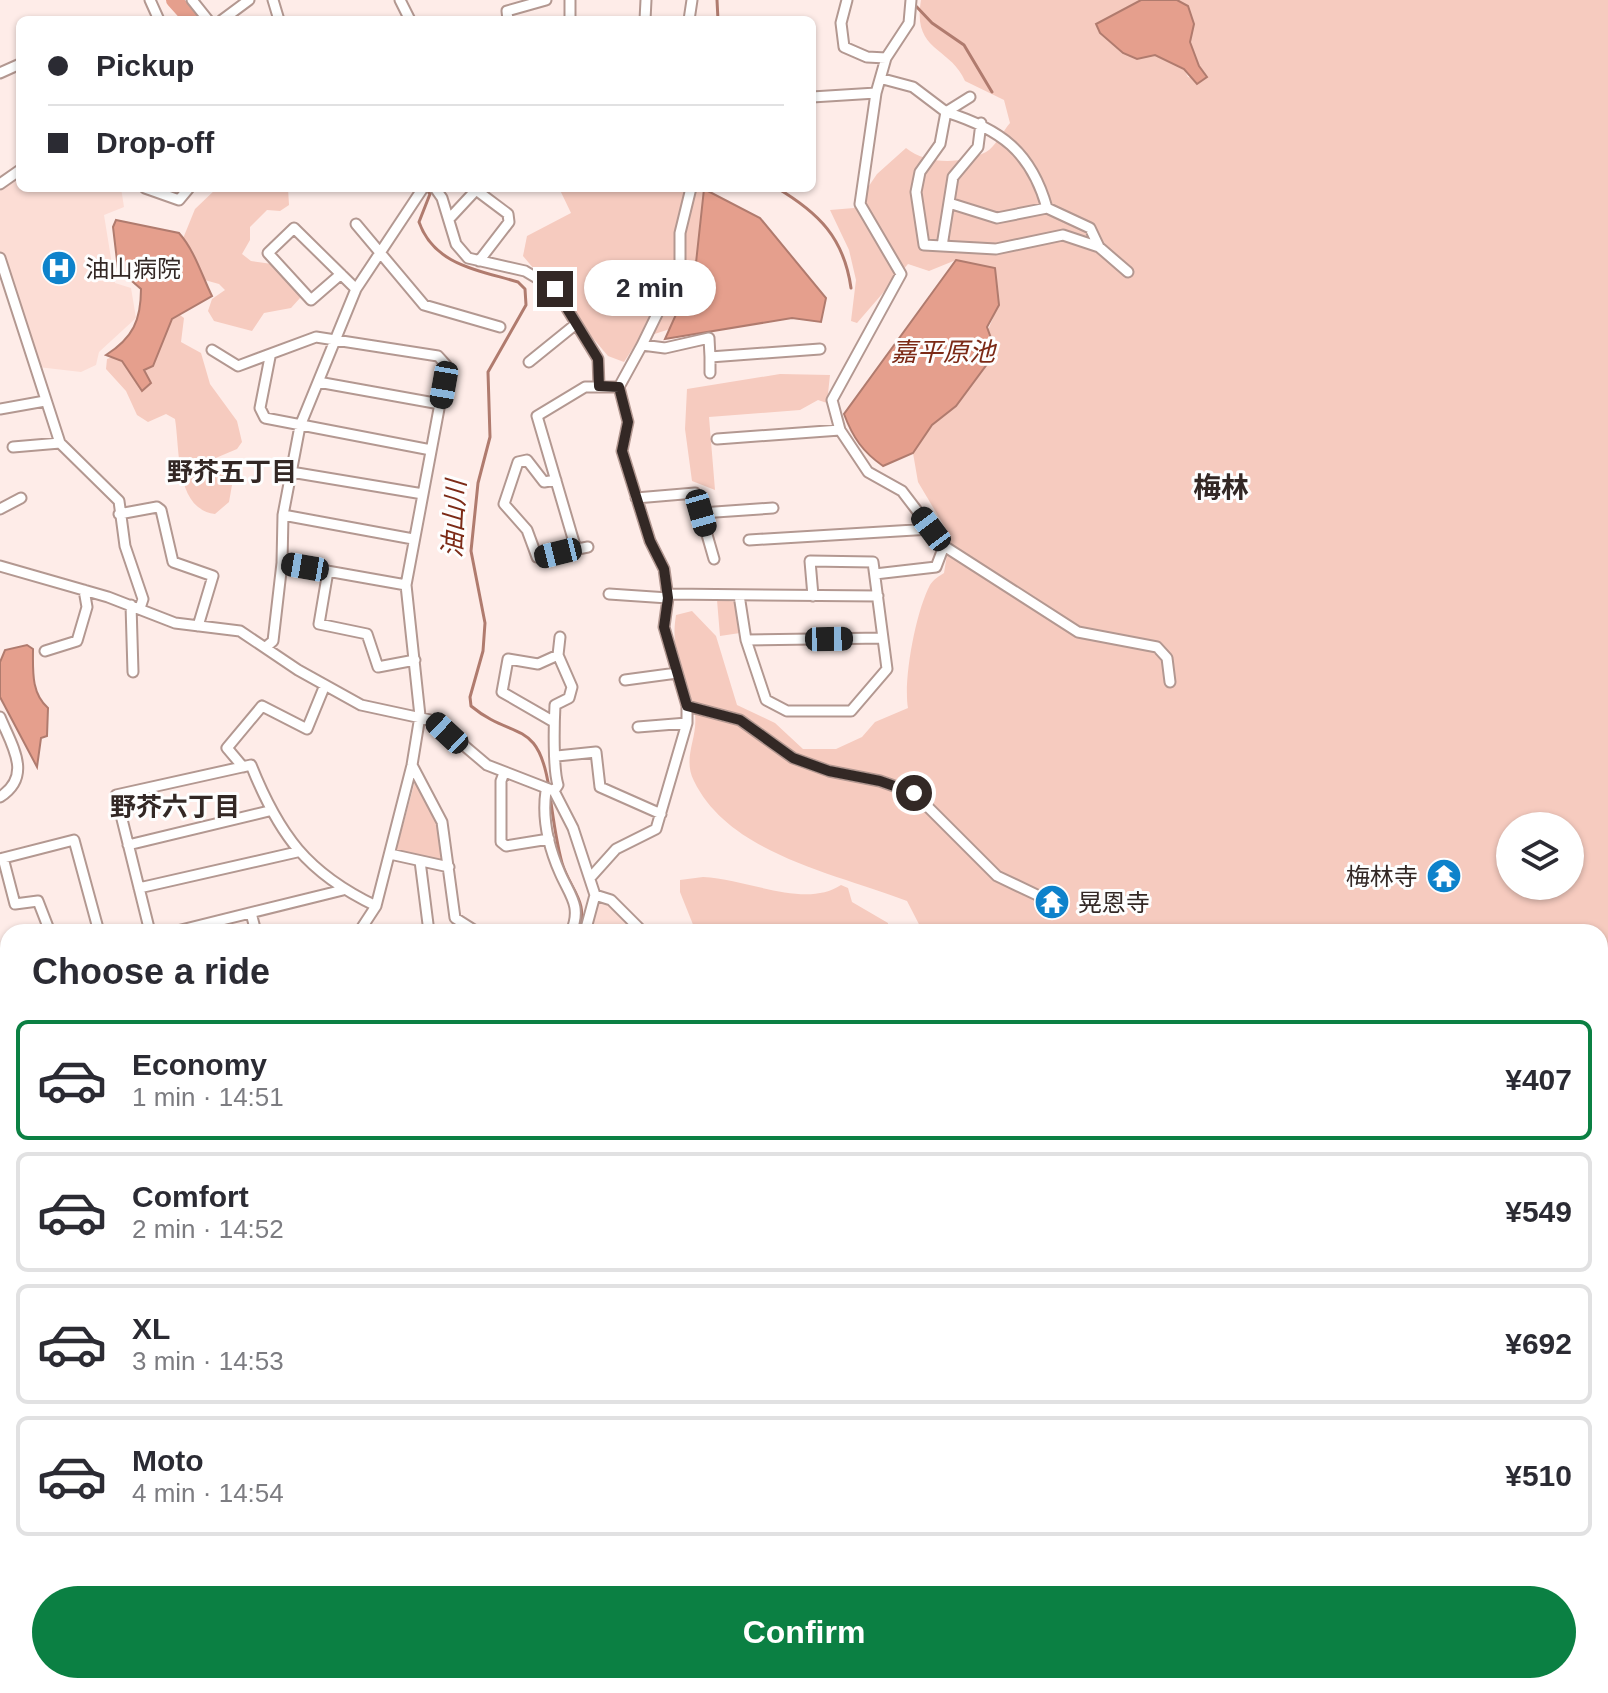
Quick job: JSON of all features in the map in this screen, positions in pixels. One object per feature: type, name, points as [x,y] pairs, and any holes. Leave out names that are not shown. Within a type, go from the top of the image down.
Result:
[{"type":"street","points":[[192,0],[205,16]]},
{"type":"street","points":[[227,16],[249,0]]},
{"type":"street","points":[[508,16],[507,11],[546,0]]},
{"type":"street","points":[[847,0],[841,23],[844,47],[867,57],[886,58]]},
{"type":"street","points":[[911,4],[909,23],[886,58],[883,79],[876,93],[860,204],[901,274],[832,400],[840,430],[868,472],[902,491],[944,546],[1078,632],[1157,647],[1167,658],[1170,682]]},
{"type":"street","points":[[883,79],[913,87],[946,112],[981,123],[1013,144],[1042,190],[1047,208]]},
{"type":"street","points":[[816,97],[876,93]]},
{"type":"street","points":[[970,97],[946,112],[940,144],[920,172],[916,192],[924,245],[996,249],[1063,235],[1099,247],[1128,272]]},
{"type":"street","points":[[942,246],[953,177],[978,147],[981,123]]},
{"type":"street","points":[[156,192],[179,200],[186,192]]},
{"type":"street","points":[[266,647],[273,641],[282,563],[283,515],[300,426],[356,289],[421,192]]},
{"type":"street","points":[[437,192],[456,244],[468,258],[525,271],[555,289],[598,359],[599,386]]},
{"type":"street","points":[[449,219],[474,192]]},
{"type":"street","points":[[479,192],[508,214],[509,222],[479,261]]},
{"type":"street","points":[[590,878],[616,849],[651,834],[661,814],[687,723],[687,706],[664,627],[667,596],[664,569],[650,541],[622,451],[628,422],[619,387],[680,267],[680,233],[686,220],[690,192]]},
{"type":"street","points":[[949,203],[997,218],[1047,208],[1090,228],[1099,247]]},
{"type":"street","points":[[356,224],[424,305],[500,327]]},
{"type":"street","points":[[341,274],[311,300],[268,253],[294,228],[341,274],[356,289]]},
{"type":"street","points":[[0,258],[60,443],[119,501],[125,546],[143,599],[135,607],[133,672]]},
{"type":"street","points":[[529,362],[576,324]]},
{"type":"street","points":[[212,350],[238,366],[270,357],[316,337],[337,338],[438,356],[447,366],[406,585],[420,716],[412,765],[390,854],[376,906],[364,924]]},
{"type":"street","points":[[642,345],[665,348],[709,338],[710,373]]},
{"type":"street","points":[[710,357],[820,349]]},
{"type":"street","points":[[270,357],[260,408],[265,418],[431,450]]},
{"type":"street","points":[[318,382],[440,404]]},
{"type":"street","points":[[576,549],[537,416],[585,387],[619,387]]},
{"type":"street","points":[[0,409],[45,401]]},
{"type":"street","points":[[717,439],[840,430]]},
{"type":"street","points":[[13,447],[60,443]]},
{"type":"street","points":[[556,480],[544,482],[527,460],[522,460],[516,466],[503,503],[527,530],[535,556],[588,547]]},
{"type":"street","points":[[291,472],[423,494]]},
{"type":"street","points":[[636,498],[695,493],[714,559]]},
{"type":"street","points":[[0,509],[21,498]]},
{"type":"street","points":[[119,514],[157,507],[161,510],[173,562],[213,576],[198,626]]},
{"type":"street","points":[[701,513],[773,508]]},
{"type":"street","points":[[283,515],[413,539]]},
{"type":"street","points":[[749,540],[931,529]]},
{"type":"street","points":[[875,574],[936,567],[944,546]]},
{"type":"street","points":[[739,595],[746,640],[766,700],[787,711],[851,711],[887,669],[873,562],[810,561],[813,596]]},
{"type":"street","points":[[282,563],[406,585]]},
{"type":"street","points":[[0,566],[84,590],[175,623],[240,631],[361,705],[435,721],[459,744],[504,773],[550,791],[573,828],[595,895],[587,924]]},
{"type":"street","points":[[328,571],[319,624],[367,634],[378,667],[415,660]]},
{"type":"street","points":[[45,651],[77,641],[87,607],[84,590]]},
{"type":"street","points":[[609,594],[878,596]]},
{"type":"street","points":[[560,637],[558,655],[572,687],[569,698],[555,705],[557,756],[554,774],[558,785],[550,791],[544,805],[549,839],[560,874],[576,900],[574,924]]},
{"type":"street","points":[[746,640],[883,638]]},
{"type":"street","points":[[554,722],[502,692],[508,659],[538,664],[558,655]]},
{"type":"street","points":[[625,680],[677,673]]},
{"type":"street","points":[[243,767],[227,748],[262,706],[307,729],[325,685]]},
{"type":"street","points":[[687,706],[740,720],[793,758],[914,793],[986,866],[1037,895]]},
{"type":"street","points":[[0,717],[19,764],[16,783],[0,797]]},
{"type":"street","points":[[638,727],[687,723]]},
{"type":"street","points":[[557,756],[596,752],[600,787],[661,814]]},
{"type":"street","points":[[148,924],[116,795],[251,765],[269,811],[297,852],[343,890],[376,906]]},
{"type":"street","points":[[412,765],[442,822],[455,918],[464,924]]},
{"type":"street","points":[[504,773],[501,781],[501,842],[506,846],[549,839]]},
{"type":"street","points":[[128,845],[269,811]]},
{"type":"street","points":[[48,924],[42,904],[38,901],[15,904],[2,858],[74,840],[97,924]]},
{"type":"street","points":[[139,888],[297,852]]},
{"type":"street","points":[[390,854],[449,867]]},
{"type":"street","points":[[420,861],[428,924]]},
{"type":"street","points":[[206,924],[343,890]]},
{"type":"street","points":[[595,895],[611,900],[635,924]]},
{"type":"street","points":[[251,913],[254,924]]},
{"type":"shaded area","points":[[921,0],[1141,0],[1096,24],[1100,33],[1123,53],[1137,59],[1155,55],[1184,69],[1188,77],[1202,80],[1207,77],[1191,46],[1190,11],[1177,0],[1608,0],[1608,924],[919,924],[907,901],[788,859],[733,827],[711,806],[691,773],[695,715],[677,655],[676,615],[692,611],[716,636],[737,705],[775,723],[803,749],[836,749],[862,737],[875,722],[908,708],[907,681],[916,628],[930,585],[944,573],[950,536],[918,482],[913,453],[932,425],[956,405],[999,304],[956,260],[929,271],[908,264],[857,323],[851,321],[856,280],[849,250],[830,210],[854,208],[877,174],[906,148],[934,160],[967,159],[989,150],[1010,123],[1004,100],[965,81],[951,61],[927,39],[920,17]]},
{"type":"shaded area","name":"油山病院","points":[[16,179],[16,192],[122,192],[124,207],[104,215],[115,283],[131,288],[136,318],[99,352],[96,365],[81,372],[38,367],[0,251],[0,191]]},
{"type":"shaded area","points":[[213,192],[288,192],[289,205],[280,211],[267,210],[250,227],[250,240],[242,254],[251,261],[272,264],[299,292],[300,298],[291,308],[264,313],[252,331],[214,321],[208,311],[212,299],[225,290],[219,284],[201,279],[182,241],[195,209]]},
{"type":"shaded area","points":[[561,192],[705,192],[695,272],[670,329],[639,339],[624,362],[608,356],[523,256],[527,236],[571,213]]},
{"type":"shaded area","points":[[176,312],[184,318],[181,342],[201,353],[210,384],[237,421],[242,442],[237,449],[211,460],[209,467],[222,472],[232,485],[229,502],[215,514],[202,510],[186,490],[179,461],[175,419],[166,414],[148,422],[137,415],[126,391],[106,369],[107,359],[118,355],[141,367]]},
{"type":"shaded area","points":[[780,374],[830,375],[827,403],[818,400],[800,410],[709,417],[715,490],[692,481],[685,429],[687,389]]},
{"type":"shaded area","points":[[717,600],[740,602],[740,633],[720,636]]},
{"type":"shaded area","points":[[415,781],[440,824],[441,863],[396,851]]},
{"type":"shaded area","points":[[703,877],[720,879],[793,894],[827,892],[841,885],[848,888],[852,902],[888,924],[693,924],[680,892],[680,880]]},
{"type":"shaded area","points":[[603,900],[610,903],[631,924],[591,924],[597,903]]},
{"type":"water","points":[[1141,0],[1177,0],[1188,6],[1194,24],[1190,42],[1207,77],[1197,84],[1184,69],[1155,55],[1137,59],[1123,53],[1100,33],[1096,24]]},
{"type":"water","points":[[704,192],[710,192],[760,218],[826,298],[821,322],[792,318],[665,339],[695,272]]},
{"type":"water","points":[[116,220],[179,233],[194,256],[212,296],[172,319],[153,366],[144,370],[151,383],[142,391],[122,361],[106,355],[129,335],[141,300],[141,289],[118,269],[113,227]]},
{"type":"water","name":"嘉平原池","points":[[956,260],[995,268],[999,305],[987,327],[996,352],[956,406],[932,425],[913,453],[883,466],[859,444],[844,414]]},
{"type":"water","points":[[27,645],[33,649],[33,673],[38,696],[48,708],[47,736],[41,738],[37,767],[0,697],[0,662],[5,650]]},
{"type":"waterway","name":"油山川","points":[[174,0],[188,16]]},
{"type":"waterway","points":[[717,0],[718,16]]},
{"type":"waterway","points":[[914,4],[932,23],[964,45],[992,92]]},
{"type":"waterway","name":"油山川","points":[[428,192],[419,222],[435,248],[459,264],[518,282],[525,289],[526,305],[488,372],[490,437],[478,483],[471,551],[485,623],[483,651],[470,697],[471,706],[486,717],[531,740],[538,750],[549,788]]},
{"type":"waterway","points":[[783,192],[817,217],[836,241],[848,270],[851,288]]},
{"type":"waterway","name":"油山川","points":[[550,795],[562,863],[582,912],[580,924]]},
{"type":"place","name":"油山病院","points":[[59,268]]},
{"type":"place","name":"梅林寺","points":[[1444,876]]},
{"type":"place","name":"晃恩寺","points":[[1052,902]]},
{"type":"district","name":"野芥五丁目","points":[[232,472]]},
{"type":"district","name":"梅林","points":[[1221,487]]},
{"type":"district","name":"野芥六丁目","points":[[175,807]]},
{"type":"route","points":[[555,289],[598,359],[599,386],[619,387],[628,422],[622,451],[650,541],[664,569],[668,598],[664,627],[667,646],[687,706],[709,709],[740,720],[793,758],[829,771],[901,786],[914,793]]}]
